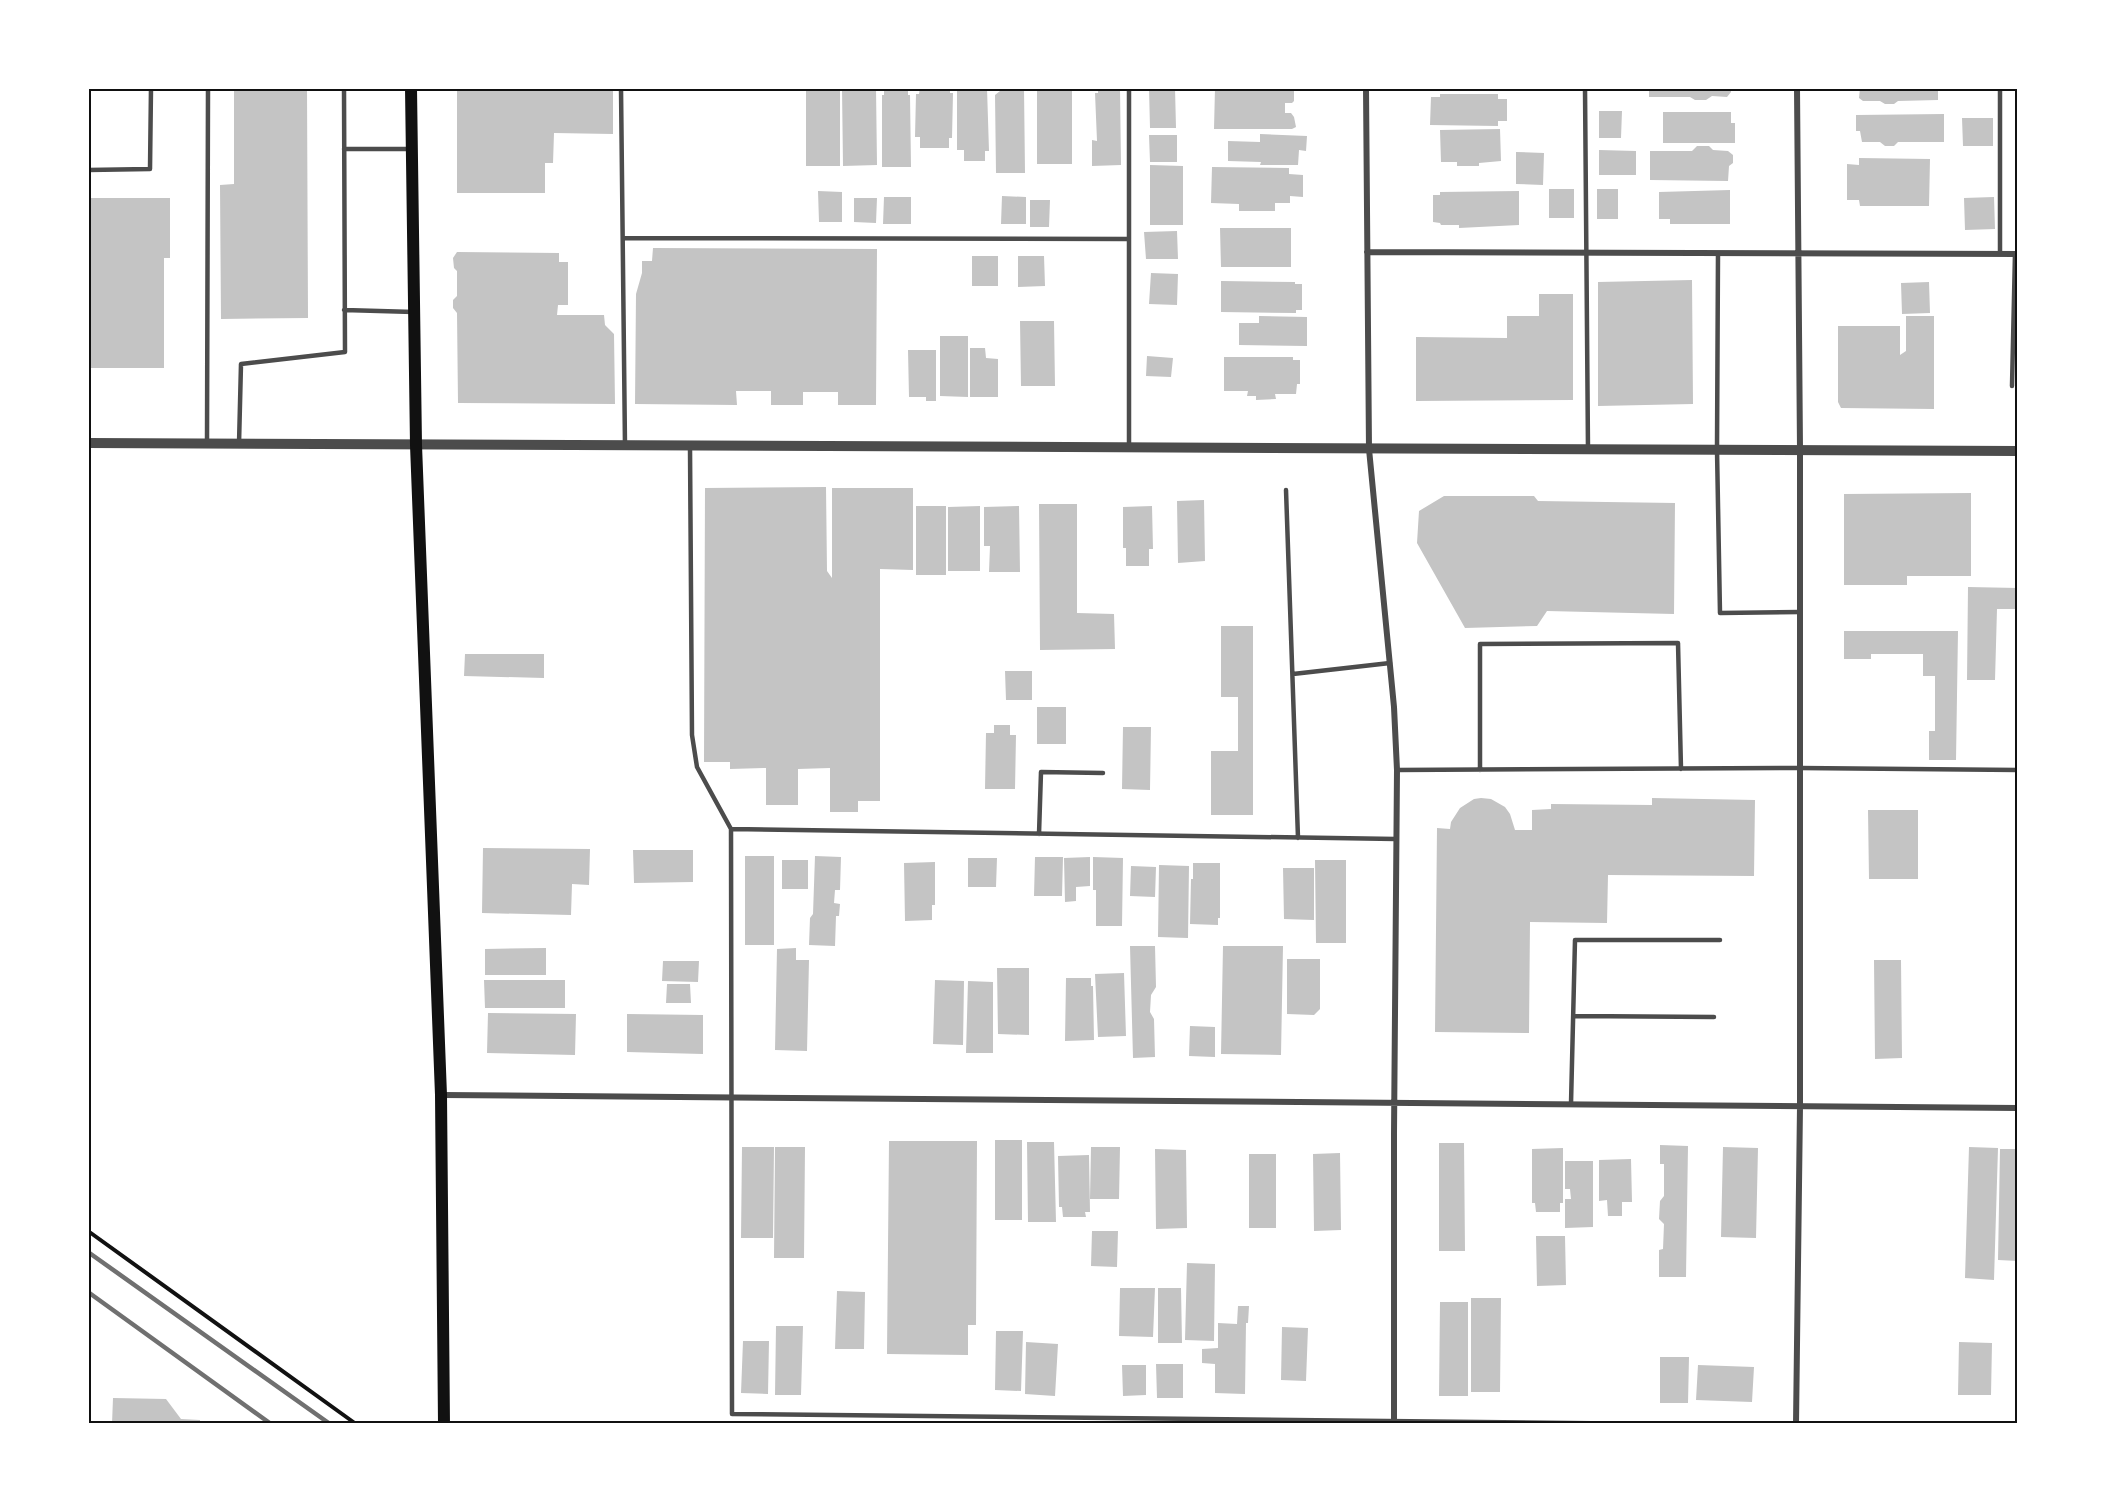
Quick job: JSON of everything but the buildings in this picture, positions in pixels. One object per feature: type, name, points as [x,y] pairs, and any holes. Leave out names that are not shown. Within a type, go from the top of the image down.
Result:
[{"type":"main road","points":[[411,88],[416,445],[441,1095],[444,1424]]},
{"type":"street","points":[[1366,88],[1369,449],[1390,663],[1397,770],[1394,1422]]},
{"type":"street","points":[[1796,1424],[1800,1106],[1800,450],[1797,88]]},
{"type":"street","points":[[1367,252],[2016,254]]},
{"type":"street","points":[[88,443],[2018,451]]},
{"type":"street","points":[[441,1095],[2018,1108]]},
{"type":"lane","points":[[88,170],[150,169],[152,88]]},
{"type":"lane","points":[[207,444],[208,88]]},
{"type":"lane","points":[[239,444],[241,364],[345,352],[344,88]]},
{"type":"lane","points":[[621,88],[625,446]]},
{"type":"lane","points":[[1129,88],[1129,448]]},
{"type":"lane","points":[[1585,88],[1588,450]]},
{"type":"lane","points":[[2000,88],[2000,254]]},
{"type":"lane","points":[[344,149],[412,149]]},
{"type":"lane","points":[[623,238],[1129,239]]},
{"type":"lane","points":[[1718,253],[1717,450],[1720,613],[1800,612]]},
{"type":"lane","points":[[2012,386],[2016,254]]},
{"type":"lane","points":[[344,310],[414,312]]},
{"type":"lane","points":[[690,446],[692,735],[697,767],[731,829],[732,1414],[1661,1424]]},
{"type":"lane","points":[[1286,490],[1298,838]]},
{"type":"lane","points":[[1480,770],[1480,644],[1678,643],[1681,769]]},
{"type":"lane","points":[[1293,674],[1390,663]]},
{"type":"lane","points":[[1397,770],[1800,768],[2018,770]]},
{"type":"lane","points":[[1040,834],[1041,772],[1103,773]]},
{"type":"lane","points":[[731,829],[1396,839]]},
{"type":"lane","points":[[1571,1104],[1575,940],[1720,940]]},
{"type":"lane","points":[[1574,1016],[1714,1017]]},
{"type":"path","points":[[88,1231],[356,1424]]},
{"type":"railway","points":[[88,1252],[330,1424]]},
{"type":"railway","points":[[88,1292],[271,1424]]}]
